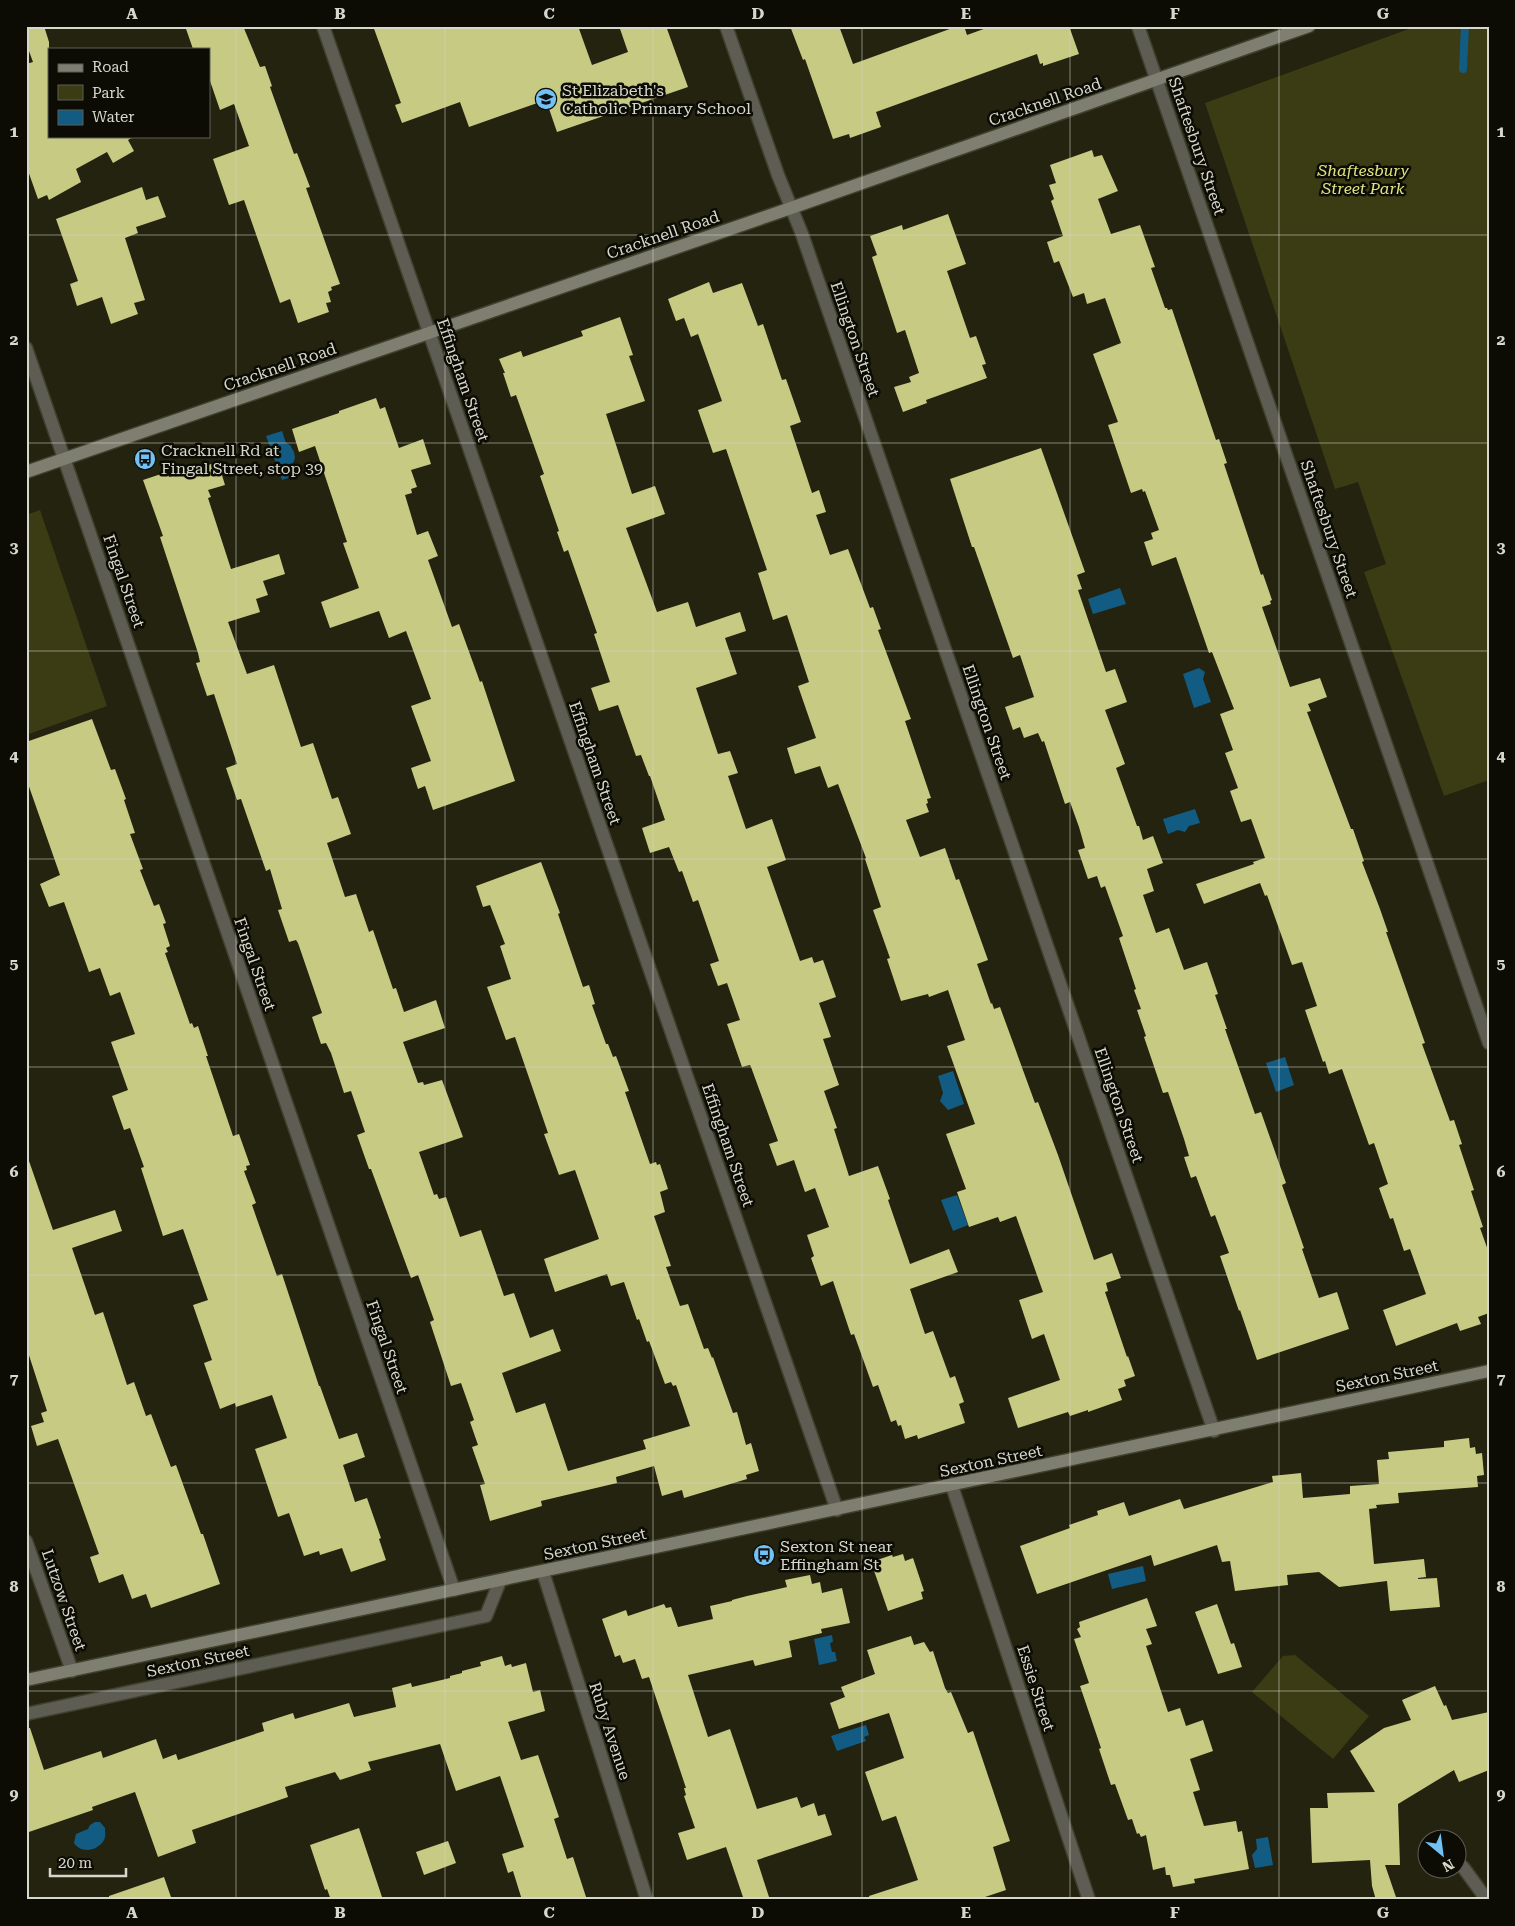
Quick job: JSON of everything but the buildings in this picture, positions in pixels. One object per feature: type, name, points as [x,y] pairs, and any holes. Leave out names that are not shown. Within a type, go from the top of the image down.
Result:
[{"type":"main road","name":"Cracknell Road","points":[[26,472],[791,208],[1309,26]]},
{"type":"main road","name":"Sexton Street","points":[[26,1680],[952,1486],[1489,1371]]},
{"type":"street","name":"Effingham Street","points":[[323,26],[837,1510]]},
{"type":"street","name":"Ellington Street","points":[[726,26],[778,176],[815,272],[1214,1430]]},
{"type":"street","name":"Shaftesbury Street","points":[[1138,26],[1489,1043]]},
{"type":"street","name":"Fingal Street","points":[[26,348],[454,1590]]},
{"type":"street","name":"Essie Street","points":[[952,1486],[1089,1900]]},
{"type":"street","name":"Lutzow Street","points":[[26,1541],[72,1671]]},
{"type":"street","name":"Ruby Avenue","points":[[543,1572],[647,1900]]},
{"type":"street","name":"Sexton Street","points":[[26,1714],[486,1616],[500,1581]]},
{"type":"street","points":[[1468,1873],[1487,1900]]},
{"type":"green space","name":"Shaftesbury Street Park","points":[[1417,26],[1489,26],[1489,780],[1444,796],[1364,572],[1386,564],[1358,482],[1335,489],[1205,103]]},
{"type":"green space","points":[[40,510],[107,706],[26,735],[26,515]]},
{"type":"green space","points":[[1295,1655],[1369,1716],[1333,1759],[1252,1692],[1283,1656]]},
{"type":"water","points":[[282,431],[286,443],[290,445],[294,452],[295,458],[293,463],[297,475],[282,480],[266,436]]},
{"type":"water","points":[[1120,588],[1126,604],[1093,614],[1088,599]]},
{"type":"water","points":[[1199,668],[1205,672],[1203,679],[1211,702],[1194,708],[1183,674]]},
{"type":"water","points":[[1195,809],[1200,823],[1189,826],[1185,832],[1178,830],[1168,834],[1163,819]]},
{"type":"water","points":[[1285,1057],[1294,1085],[1276,1092],[1266,1063]]},
{"type":"water","points":[[953,1071],[964,1104],[948,1110],[940,1101],[943,1093],[938,1076]]},
{"type":"water","points":[[957,1195],[968,1225],[953,1231],[941,1200]]},
{"type":"water","points":[[1143,1566],[1146,1581],[1112,1589],[1108,1574]]},
{"type":"water","points":[[832,1635],[833,1642],[830,1643],[837,1661],[819,1665],[814,1639]]},
{"type":"water","points":[[866,1725],[869,1735],[864,1737],[866,1741],[837,1751],[831,1736]]},
{"type":"water","points":[[95,1822],[100,1822],[105,1828],[104,1840],[94,1849],[81,1849],[74,1843],[76,1834],[88,1829]]},
{"type":"water","points":[[1268,1837],[1273,1865],[1255,1868],[1252,1855],[1257,1849],[1256,1839]]},
{"type":"waterway","points":[[1463,69],[1465,26]]},
{"type":"place","name":"St Elizabeth's Catholic Primary School","points":[[546,99]]},
{"type":"place","name":"Cracknell Rd at Fingal Street, stop 39","points":[[145,459]]},
{"type":"place","name":"Sexton St near Effingham St","points":[[764,1555]]}]
